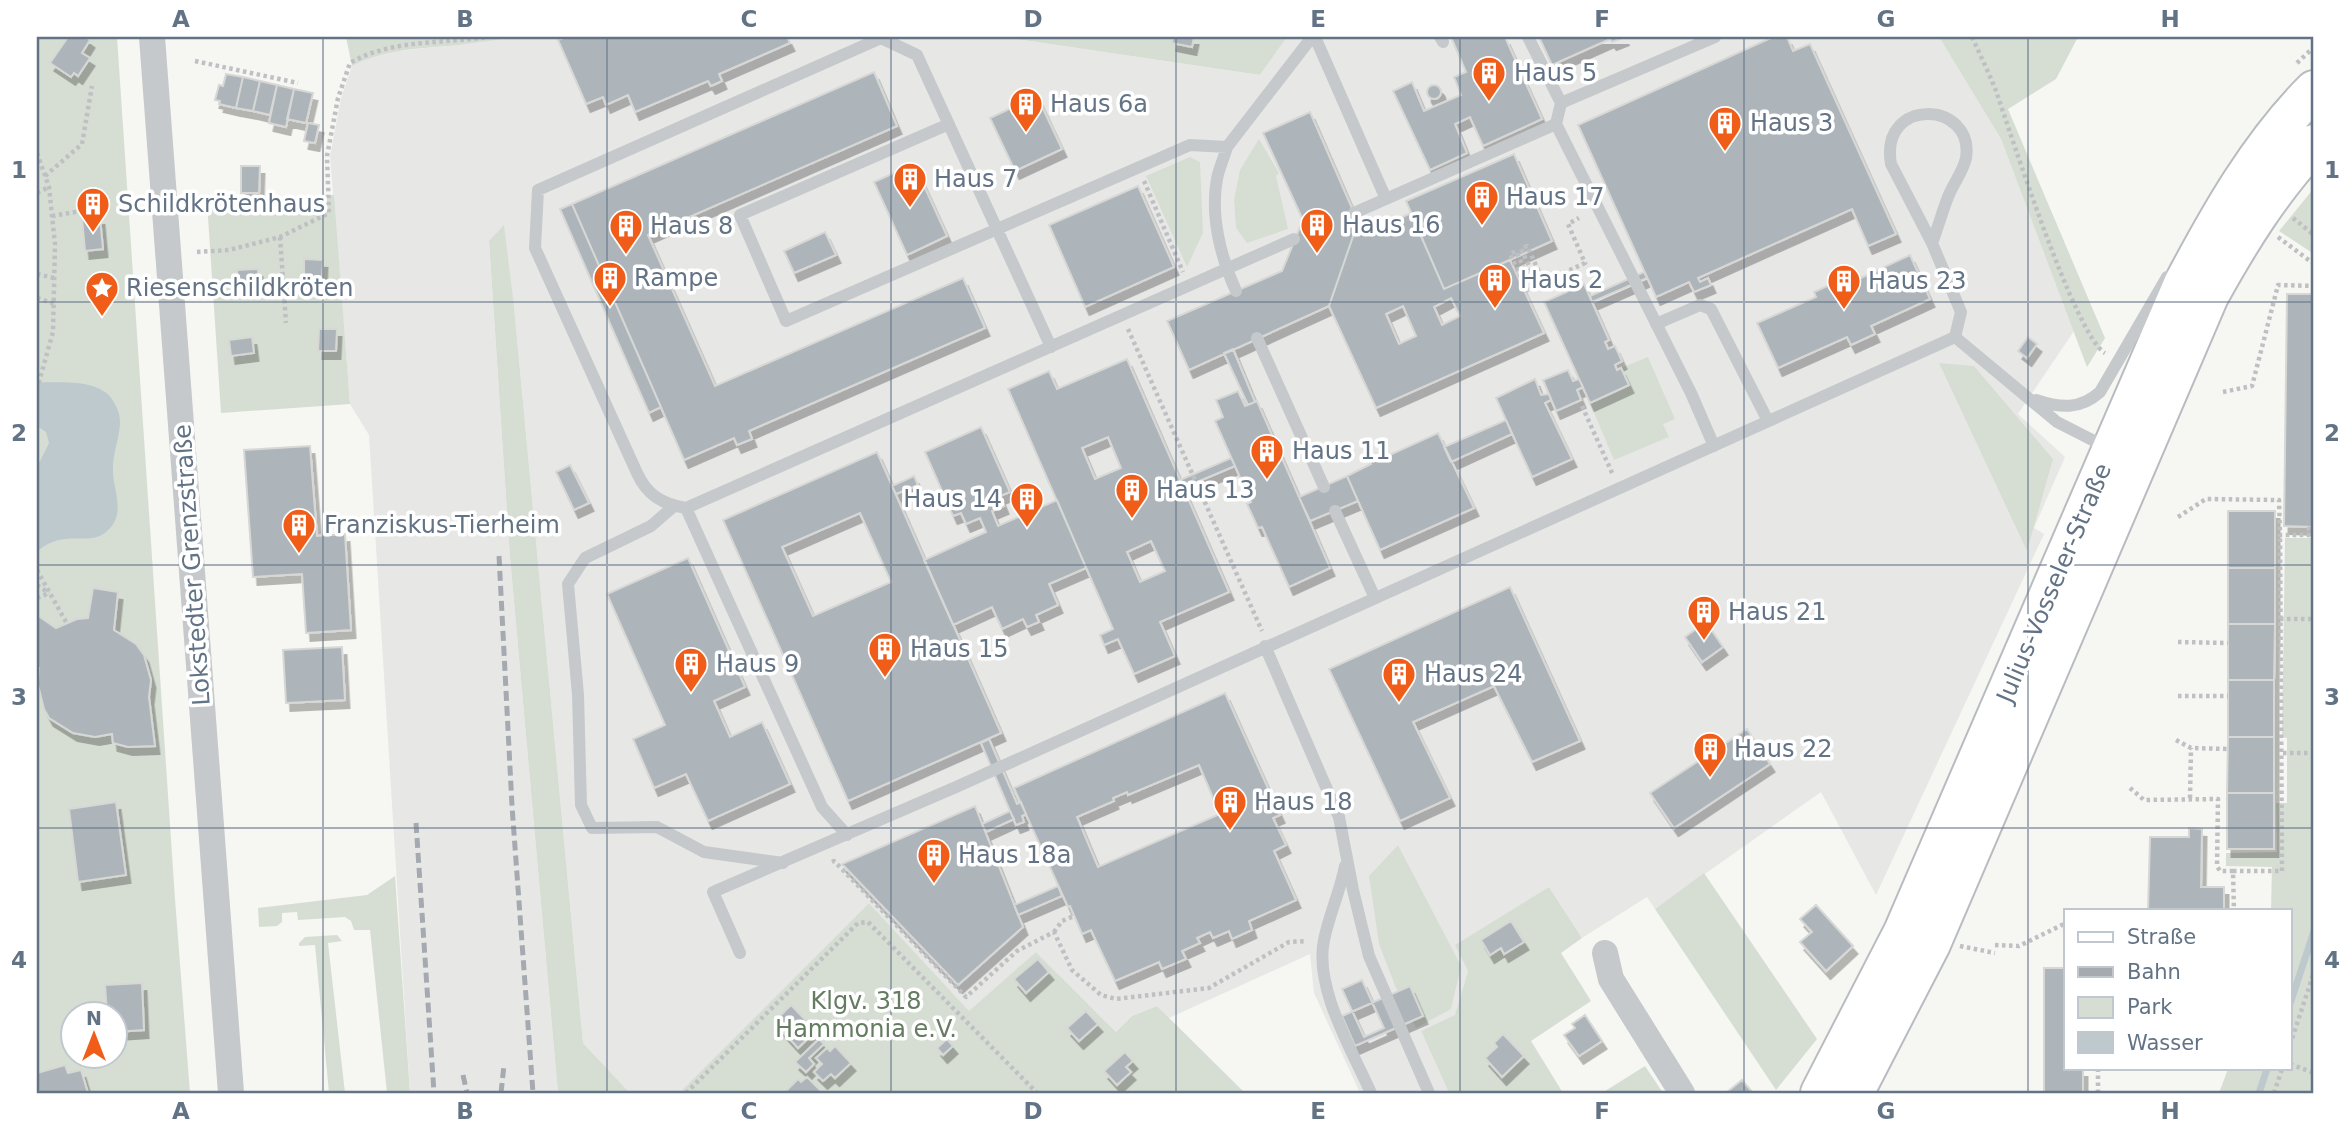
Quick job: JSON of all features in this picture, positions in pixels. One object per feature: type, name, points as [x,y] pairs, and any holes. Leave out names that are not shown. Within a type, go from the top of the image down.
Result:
[{"type":"main road","name":"Julius-Vosseler-Straße","points":[[1820,1093],[1903,932],[2183,284],[2206,241],[2263,152],[2314,90]]},
{"type":"main road","name":"Julius-Vosseler-Straße","points":[[1854,1093],[1931,944],[2209,296],[2253,219],[2314,144]]},
{"type":"street","name":"Lokstedter Grenzstraße","points":[[152,37],[231,1093]]},
{"type":"street","points":[[1605,953],[1611,979],[1682,1093]]},
{"type":"lane","points":[[847,835],[821,807],[680,507],[658,500],[644,487],[534,248],[538,190],[880,37],[917,55],[1051,347]]},
{"type":"lane","points":[[1236,292],[1226,269],[1215,210],[1217,178],[1227,147],[1313,37],[1386,199]]},
{"type":"lane","points":[[1528,37],[1561,103],[1556,124],[1691,393],[1714,446]]},
{"type":"lane","points":[[1561,103],[1715,37]]},
{"type":"lane","points":[[1932,243],[1948,196],[1966,159],[1966,149],[1964,138],[1953,122],[1937,114],[1928,113],[1910,117],[1902,123],[1890,141],[1889,152],[1891,164],[1932,243],[1961,312],[1955,337]]},
{"type":"lane","points":[[949,124],[740,215],[786,321],[1190,145],[1227,147]]},
{"type":"lane","points":[[1354,213],[1556,124]]},
{"type":"lane","points":[[783,863],[704,852],[657,827],[592,828],[581,805],[578,695],[568,584],[585,558],[651,526],[680,507],[1294,239]]},
{"type":"lane","points":[[2029,398],[2056,407],[2074,407],[2094,398],[2167,276],[2206,241]]},
{"type":"lane","points":[[1657,324],[1700,305],[1711,309],[1768,421]]},
{"type":"lane","points":[[1955,337],[2057,422],[2112,450]]},
{"type":"lane","points":[[740,953],[713,892],[847,835],[1955,337]]},
{"type":"lane","points":[[1257,338],[1324,486]]},
{"type":"lane","points":[[1335,511],[1374,598]]},
{"type":"lane","points":[[1265,646],[1339,817],[1369,956],[1429,1093]]},
{"type":"lane","points":[[1346,856],[1341,889],[1324,940],[1322,961],[1327,989],[1371,1093]]},
{"type":"path","points":[[197,252],[229,250],[280,237],[329,213],[327,156],[338,98],[350,63],[366,53],[386,48],[488,37]]},
{"type":"path","points":[[1972,37],[1996,90],[2018,160],[2075,306],[2098,348],[2118,360]]},
{"type":"path","points":[[195,61],[298,83]]},
{"type":"path","points":[[45,177],[82,144],[92,86]]},
{"type":"path","points":[[37,153],[49,187],[55,303],[53,332],[37,388]]},
{"type":"path","points":[[1138,168],[1188,286]]},
{"type":"path","points":[[37,193],[49,187]]},
{"type":"path","points":[[52,216],[87,210]]},
{"type":"path","points":[[1540,274],[1527,246],[1521,249],[1533,274],[1528,277],[1516,251],[1510,254],[1526,291],[1585,263],[1568,224],[1579,218]]},
{"type":"path","points":[[2253,219],[2314,264]]},
{"type":"path","points":[[280,237],[286,323]]},
{"type":"path","points":[[37,274],[54,278]]},
{"type":"path","points":[[2223,393],[2252,386],[2278,285],[2314,286]]},
{"type":"path","points":[[37,298],[55,303]]},
{"type":"path","points":[[1122,315],[1260,623],[1265,646]]},
{"type":"path","points":[[1582,406],[1619,488]]},
{"type":"path","points":[[2178,517],[2206,499],[2279,500],[2280,619],[2277,641],[2277,693],[2283,797],[2282,871],[2220,871],[2217,866],[2218,799]]},
{"type":"path","points":[[2308,527],[2313,535]]},
{"type":"path","points":[[2278,533],[2313,535]]},
{"type":"path","points":[[37,570],[66,622]]},
{"type":"path","points":[[37,586],[50,593]]},
{"type":"path","points":[[37,598],[50,593]]},
{"type":"path","points":[[2280,619],[2314,619]]},
{"type":"path","points":[[2178,642],[2228,643]]},
{"type":"path","points":[[2178,696],[2228,696]]},
{"type":"path","points":[[2175,740],[2190,748],[2228,749]]},
{"type":"path","points":[[2190,748],[2190,799]]},
{"type":"path","points":[[2279,749],[2314,753]]},
{"type":"path","points":[[2130,788],[2144,800],[2227,800]]},
{"type":"path","points":[[2274,796],[2283,797]]},
{"type":"path","points":[[822,866],[834,861],[966,997],[1017,951],[1054,932],[1062,921],[1074,916]]},
{"type":"path","points":[[2233,872],[2234,909]]},
{"type":"path","points":[[686,1093],[858,923],[867,922],[1037,1093]]},
{"type":"path","points":[[1996,945],[2019,946],[2064,924]]},
{"type":"path","points":[[1054,932],[1073,970],[1101,995],[1116,999],[1209,988],[1289,942],[1324,940]]},
{"type":"path","points":[[1959,945],[1995,953]]},
{"type":"path","points":[[2292,1039],[2314,972]]},
{"type":"path","points":[[2292,1065],[2314,1073]]},
{"type":"path","points":[[2098,1070],[2098,1093]]},
{"type":"path","points":[[2274,1093],[2282,1070]]},
{"type":"shaded area","points":[[506,37],[1003,37],[1260,75],[1287,37],[1939,37],[2001,139],[2074,331],[2018,414],[2065,457],[2034,528],[2044,534],[1876,895],[1821,792],[1655,909],[1647,897],[1582,938],[1549,887],[1468,971],[1455,1016],[1421,1031],[1449,1093],[1360,1093],[1314,993],[1310,954],[1169,1018],[1157,1006],[1132,1016],[1116,1032],[1036,952],[969,1012],[869,903],[679,1093],[630,1093],[583,1043],[514,306],[489,242],[510,557],[558,1093],[410,1093],[369,435],[350,404],[330,156],[341,98],[352,66],[367,58],[390,52]]},
{"type":"green space","points":[[37,37],[117,37],[190,1093],[37,1093]]},
{"type":"green space","points":[[346,37],[506,37],[396,52],[352,66]]},
{"type":"green space","points":[[1003,37],[1287,37],[1260,75]]},
{"type":"green space","points":[[1939,37],[2078,37],[2056,79],[2008,109],[2105,338],[2087,367],[2001,139]]},
{"type":"green space","points":[[1259,139],[1279,173],[1276,176],[1288,229],[1247,243],[1236,228],[1234,200],[1240,170]]},
{"type":"green space","points":[[1190,157],[1200,162],[1203,233],[1187,267],[1146,176]]},
{"type":"green space","points":[[2314,188],[2314,254],[2279,231]]},
{"type":"green space","points":[[334,195],[350,404],[221,413],[207,202]]},
{"type":"green space","points":[[504,225],[514,306],[583,1043],[630,1093],[558,1093],[510,557],[489,241]]},
{"type":"green space","points":[[1648,357],[1675,419],[1663,424],[1669,437],[1614,460],[1590,403],[1629,385],[1621,368]]},
{"type":"green space","points":[[1939,363],[1974,366],[2053,459],[2027,551]]},
{"type":"green space","points":[[2285,538],[2314,538],[2314,1093],[2219,1093],[2228,1070],[2292,1070],[2292,909],[2271,909],[2272,867],[2226,866],[2226,853],[2277,852],[2276,803],[2287,803],[2287,738],[2282,737]]},
{"type":"green space","points":[[1398,845],[1461,966],[1451,1009],[1416,1028],[1396,988],[1379,944],[1369,876]]},
{"type":"green space","points":[[1704,873],[1817,1039],[1776,1090],[1655,909]]},
{"type":"green space","points":[[395,876],[410,1093],[387,1093],[370,930],[354,930],[351,921],[345,917],[298,920],[297,912],[282,913],[282,922],[277,926],[259,927],[258,908],[367,895]]},
{"type":"green space","points":[[1549,887],[1582,938],[1561,953],[1591,1001],[1531,1041],[1563,1093],[1449,1093],[1421,1031],[1455,1015],[1468,971],[1455,945]]},
{"type":"green space","name":"Klgv. 318 Hammonia e.V.","points":[[869,903],[969,1011],[1036,952],[1116,1032],[1132,1016],[1157,1006],[1245,1093],[679,1093]]},
{"type":"green space","points":[[337,935],[342,941],[328,943],[345,1093],[329,1093],[315,945],[299,946],[299,943],[305,937]]},
{"type":"green space","points":[[1645,1066],[1663,1093],[1602,1093]]},
{"type":"water","points":[[37,382],[72,382],[98,388],[112,399],[120,420],[113,460],[118,509],[113,524],[99,536],[56,541],[37,552],[37,467],[49,443],[46,432],[37,426]]},
{"type":"building","points":[[68,37],[86,37],[90,40],[82,53],[90,58],[78,76],[74,73],[71,77],[50,63]]},
{"type":"building","points":[[566,37],[787,37],[790,43],[719,74],[722,81],[711,86],[708,81],[635,112],[628,95],[606,105],[603,97],[586,104],[558,40]]},
{"type":"building","points":[[1173,37],[1194,37],[1192,47],[1172,43]]},
{"type":"building","name":"Haus 5","points":[[1451,37],[1505,37],[1542,119],[1483,146],[1470,117],[1455,124],[1467,153],[1430,170],[1393,91],[1412,82],[1424,111],[1461,95],[1454,77],[1466,72]]},
{"type":"building","points":[[1539,37],[1625,37],[1612,42],[1610,39],[1552,65]]},
{"type":"building","name":"Haus 3","points":[[1773,37],[1787,37],[1793,51],[1810,44],[1896,234],[1868,246],[1852,209],[1698,278],[1700,282],[1708,278],[1711,285],[1694,292],[1689,282],[1656,297],[1578,125]]},
{"type":"building","name":"Haus 8","points":[[874,72],[897,126],[648,235],[715,386],[963,278],[985,328],[749,431],[752,439],[737,445],[734,438],[684,460],[572,204]]},
{"type":"building","points":[[226,74],[243,77],[236,108],[219,104],[220,101],[215,100],[219,85],[223,86]]},
{"type":"building","points":[[243,77],[260,81],[253,111],[236,108]]},
{"type":"building","points":[[260,81],[277,85],[270,115],[253,111]]},
{"type":"building","points":[[277,85],[294,89],[286,127],[269,123]]},
{"type":"building","points":[[1434,85],[1439,87],[1439,97],[1434,99],[1429,97],[1427,92],[1429,87]]},
{"type":"building","points":[[294,89],[313,93],[306,123],[287,119]]},
{"type":"building","name":"Haus 6a","points":[[1037,96],[1062,149],[1015,171],[990,118]]},
{"type":"building","name":"Haus 16","points":[[1310,112],[1358,222],[1329,306],[1189,370],[1167,321],[1282,271],[1303,220],[1263,133]]},
{"type":"building","points":[[308,123],[319,125],[315,143],[304,141]]},
{"type":"building","name":"Haus 17","points":[[1514,154],[1552,241],[1444,289],[1406,201]]},
{"type":"building","name":"Haus 7","points":[[914,164],[947,236],[907,255],[874,182]]},
{"type":"building","points":[[241,166],[260,166],[259,193],[241,193]]},
{"type":"building","points":[[1138,186],[1174,267],[1085,307],[1049,225]]},
{"type":"building","name":"Rampe","points":[[572,204],[661,407],[649,413],[560,209]]},
{"type":"building","name":"Haus 2","points":[[1411,213],[1444,289],[1510,260],[1544,333],[1376,408],[1329,306],[1358,222],[1387,224]],"holes":[[[1451,298],[1460,316],[1442,325],[1434,307]],[[1403,306],[1416,336],[1399,344],[1386,314]]]},
{"type":"building","name":"Schildkrötenhaus","points":[[100,217],[103,249],[85,251],[82,218]]},
{"type":"building","points":[[825,232],[836,255],[794,273],[784,251]]},
{"type":"building","name":"Haus 23","points":[[1910,255],[1930,299],[1871,326],[1875,334],[1851,345],[1847,337],[1778,368],[1757,323],[1816,297],[1814,292],[1858,272],[1861,278]]},
{"type":"building","points":[[304,259],[323,260],[322,279],[304,279]]},
{"type":"building","points":[[258,269],[259,286],[238,287],[237,270]]},
{"type":"building","points":[[1644,272],[1647,278],[1592,302],[1590,296]]},
{"type":"building","points":[[1584,284],[1609,340],[1605,342],[1608,349],[1615,346],[1622,361],[1615,365],[1617,370],[1621,368],[1629,385],[1590,403],[1544,302]]},
{"type":"building","points":[[2287,294],[2314,294],[2314,527],[2284,526]]},
{"type":"building","points":[[319,329],[337,329],[336,351],[318,351]]},
{"type":"building","points":[[252,337],[254,353],[231,356],[229,340]]},
{"type":"building","points":[[2028,337],[2037,344],[2027,358],[2018,351]]},
{"type":"building","points":[[1233,349],[1255,402],[1248,405],[1224,353]]},
{"type":"building","name":"Haus 13","points":[[1127,359],[1229,592],[1160,622],[1175,656],[1134,674],[1118,639],[1104,645],[1100,635],[1113,629],[1008,389],[1049,371],[1057,389]],"holes":[[[1108,437],[1121,468],[1095,479],[1082,448]],[[1151,541],[1165,571],[1140,582],[1127,552]]]},
{"type":"building","points":[[1568,370],[1573,381],[1579,379],[1583,387],[1577,390],[1581,400],[1556,411],[1543,380]]},
{"type":"building","points":[[1535,379],[1541,395],[1549,394],[1551,400],[1545,403],[1572,459],[1532,477],[1496,398]]},
{"type":"building","name":"Haus 11","points":[[1238,391],[1245,406],[1257,401],[1330,568],[1289,587],[1262,527],[1258,528],[1247,504],[1251,502],[1215,421],[1223,417],[1216,400]]},
{"type":"building","points":[[1506,420],[1512,434],[1451,462],[1444,447]]},
{"type":"building","name":"Haus 14","points":[[981,427],[1010,492],[1000,496],[1004,506],[992,511],[998,526],[1057,500],[1086,568],[1049,584],[1058,605],[1036,615],[1039,622],[1027,627],[1023,619],[1002,629],[992,607],[953,625],[924,560],[986,532],[980,518],[966,524],[961,513],[953,516],[925,452]]},
{"type":"building","points":[[1438,433],[1474,508],[1380,550],[1347,476],[1371,464],[1368,457],[1379,453],[1381,459]]},
{"type":"building","name":"Franziskus-Tierheim","points":[[310,446],[317,536],[345,534],[351,630],[306,633],[302,574],[253,577],[244,450]]},
{"type":"building","name":"Haus 15","points":[[877,452],[1001,733],[848,801],[723,520]],"holes":[[[860,513],[891,582],[813,616],[782,547]]]},
{"type":"building","points":[[1231,458],[1235,466],[1183,488],[1180,480]]},
{"type":"building","points":[[570,465],[589,503],[574,510],[556,472]]},
{"type":"building","points":[[914,476],[918,485],[896,494],[892,486]]},
{"type":"building","points":[[1347,476],[1358,501],[1310,521],[1299,497]]},
{"type":"building","points":[[2228,511],[2275,511],[2275,568],[2228,568]]},
{"type":"building","name":"Haus 9","points":[[688,558],[745,687],[714,701],[730,737],[762,722],[790,784],[708,821],[686,774],[654,788],[633,739],[665,725],[607,594]]},
{"type":"building","points":[[2228,568],[2275,568],[2275,624],[2228,624]]},
{"type":"building","name":"Haus 24","points":[[1510,587],[1580,741],[1532,762],[1494,686],[1413,722],[1450,798],[1400,821],[1329,669]]},
{"type":"building","points":[[93,588],[118,592],[114,630],[136,644],[144,655],[151,680],[149,697],[155,746],[128,747],[113,743],[112,734],[95,737],[73,733],[49,718],[44,709],[38,685],[37,615],[56,628],[77,619],[88,618]]},
{"type":"building","name":"Haus 21","points":[[1706,622],[1723,647],[1702,662],[1685,637]]},
{"type":"building","points":[[2228,624],[2275,624],[2274,680],[2228,680]]},
{"type":"building","points":[[342,647],[345,700],[286,703],[283,650]]},
{"type":"building","points":[[2228,680],[2274,680],[2274,737],[2228,737]]},
{"type":"building","name":"Haus 18","points":[[1225,693],[1280,815],[1273,818],[1286,845],[1274,851],[1296,900],[1249,921],[1252,930],[1232,939],[1229,931],[1213,938],[1210,932],[1197,938],[1200,943],[1182,951],[1186,959],[1162,969],[1159,962],[1115,981],[1091,930],[1082,934],[1014,788]],"holes":[[[1199,765],[1220,814],[1098,867],[1077,817],[1114,801],[1113,798],[1127,792],[1128,795]]]},
{"type":"building","name":"Haus 22","points":[[1747,729],[1770,764],[1674,828],[1650,793]]},
{"type":"building","points":[[2228,737],[2274,737],[2274,793],[2227,793]]},
{"type":"building","points":[[989,739],[1017,804],[1021,802],[1026,814],[1022,816],[1024,822],[1016,825],[981,743]]},
{"type":"building","points":[[2227,793],[2274,793],[2274,849],[2227,849]]},
{"type":"building","points":[[116,802],[126,875],[78,882],[69,809]]},
{"type":"building","name":"Haus 18a","points":[[975,806],[1023,927],[958,985],[842,864]]},
{"type":"building","points":[[1010,811],[1014,819],[986,832],[982,824]]},
{"type":"building","points":[[2189,828],[2202,829],[2201,887],[2224,887],[2224,909],[2148,909],[2150,837],[2189,837]]},
{"type":"building","points":[[1058,886],[1062,896],[1018,915],[1014,905]]},
{"type":"building","points":[[1816,905],[1853,946],[1826,971],[1800,942],[1812,932],[1800,919]]},
{"type":"building","points":[[1511,921],[1524,942],[1504,954],[1501,948],[1490,955],[1481,940]]},
{"type":"building","points":[[1038,959],[1049,972],[1026,993],[1014,979]]},
{"type":"building","points":[[2044,968],[2064,968],[2064,1070],[2083,1070],[2083,1093],[2044,1093]]},
{"type":"building","points":[[1362,980],[1384,1028],[1364,1037],[1342,989]]},
{"type":"building","points":[[142,983],[144,1030],[130,1031],[130,1000],[106,1000],[105,985]]},
{"type":"building","points":[[1410,986],[1423,1016],[1355,1046],[1342,1016]]},
{"type":"building","points":[[791,1005],[816,1031],[798,1048],[774,1022]]},
{"type":"building","points":[[1086,1011],[1098,1024],[1079,1041],[1067,1028]]},
{"type":"building","points":[[1585,1015],[1602,1041],[1579,1056],[1564,1035],[1575,1028],[1572,1024]]},
{"type":"building","points":[[1503,1034],[1524,1056],[1502,1077],[1485,1058],[1497,1047],[1494,1043]]},
{"type":"building","points":[[819,1039],[824,1044],[809,1058],[814,1064],[806,1072],[795,1062]]},
{"type":"building","points":[[947,1039],[953,1046],[943,1055],[937,1048]]},
{"type":"building","points":[[835,1046],[851,1063],[835,1078],[831,1074],[823,1081],[814,1072],[822,1064],[816,1058],[827,1048],[830,1051]]},
{"type":"building","points":[[1125,1052],[1133,1061],[1126,1067],[1131,1072],[1117,1085],[1104,1071]]},
{"type":"building","points":[[60,1066],[60,1070],[67,1070],[68,1073],[81,1070],[88,1093],[37,1093],[37,1073]]},
{"type":"building","points":[[807,1077],[823,1093],[784,1093],[798,1079],[801,1082]]},
{"type":"building","points":[[1742,1080],[1753,1093],[1726,1093]]},
{"type":"waterway","points":[[2292,998],[2314,931]]},
{"type":"waterway","points":[[2259,1093],[2267,1070]]},
{"type":"railway","points":[[499,556],[512,806],[533,1093]]},
{"type":"railway","points":[[416,823],[434,1093]]},
{"type":"railway","points":[[501,1093],[504,1065]]},
{"type":"railway","points":[[463,1075],[467,1093]]},
{"type":"place","name":"Haus 5","points":[[1489,103]]},
{"type":"place","name":"Haus 6a","points":[[1026,134]]},
{"type":"place","name":"Haus 3","points":[[1725,153]]},
{"type":"place","name":"Haus 7","points":[[910,209]]},
{"type":"place","name":"Haus 17","points":[[1482,227]]},
{"type":"place","name":"Schildkrötenhaus","points":[[93,234]]},
{"type":"place","name":"Haus 16","points":[[1317,255]]},
{"type":"place","name":"Haus 8","points":[[626,256]]},
{"type":"place","name":"Rampe","points":[[610,308]]},
{"type":"place","name":"Haus 2","points":[[1495,310]]},
{"type":"place","name":"Haus 23","points":[[1844,311]]},
{"type":"place","name":"Riesenschildkröten","points":[[102,318]]},
{"type":"place","name":"Haus 11","points":[[1267,481]]},
{"type":"place","name":"Haus 13","points":[[1132,520]]},
{"type":"place","name":"Haus 14","points":[[1027,529]]},
{"type":"place","name":"Franziskus-Tierheim","points":[[299,555]]},
{"type":"place","name":"Haus 21","points":[[1704,642]]},
{"type":"place","name":"Haus 15","points":[[885,679]]},
{"type":"place","name":"Haus 9","points":[[691,694]]},
{"type":"place","name":"Haus 24","points":[[1399,704]]},
{"type":"place","name":"Haus 22","points":[[1710,779]]},
{"type":"place","name":"Haus 18","points":[[1230,832]]},
{"type":"place","name":"Haus 18a","points":[[934,885]]}]
